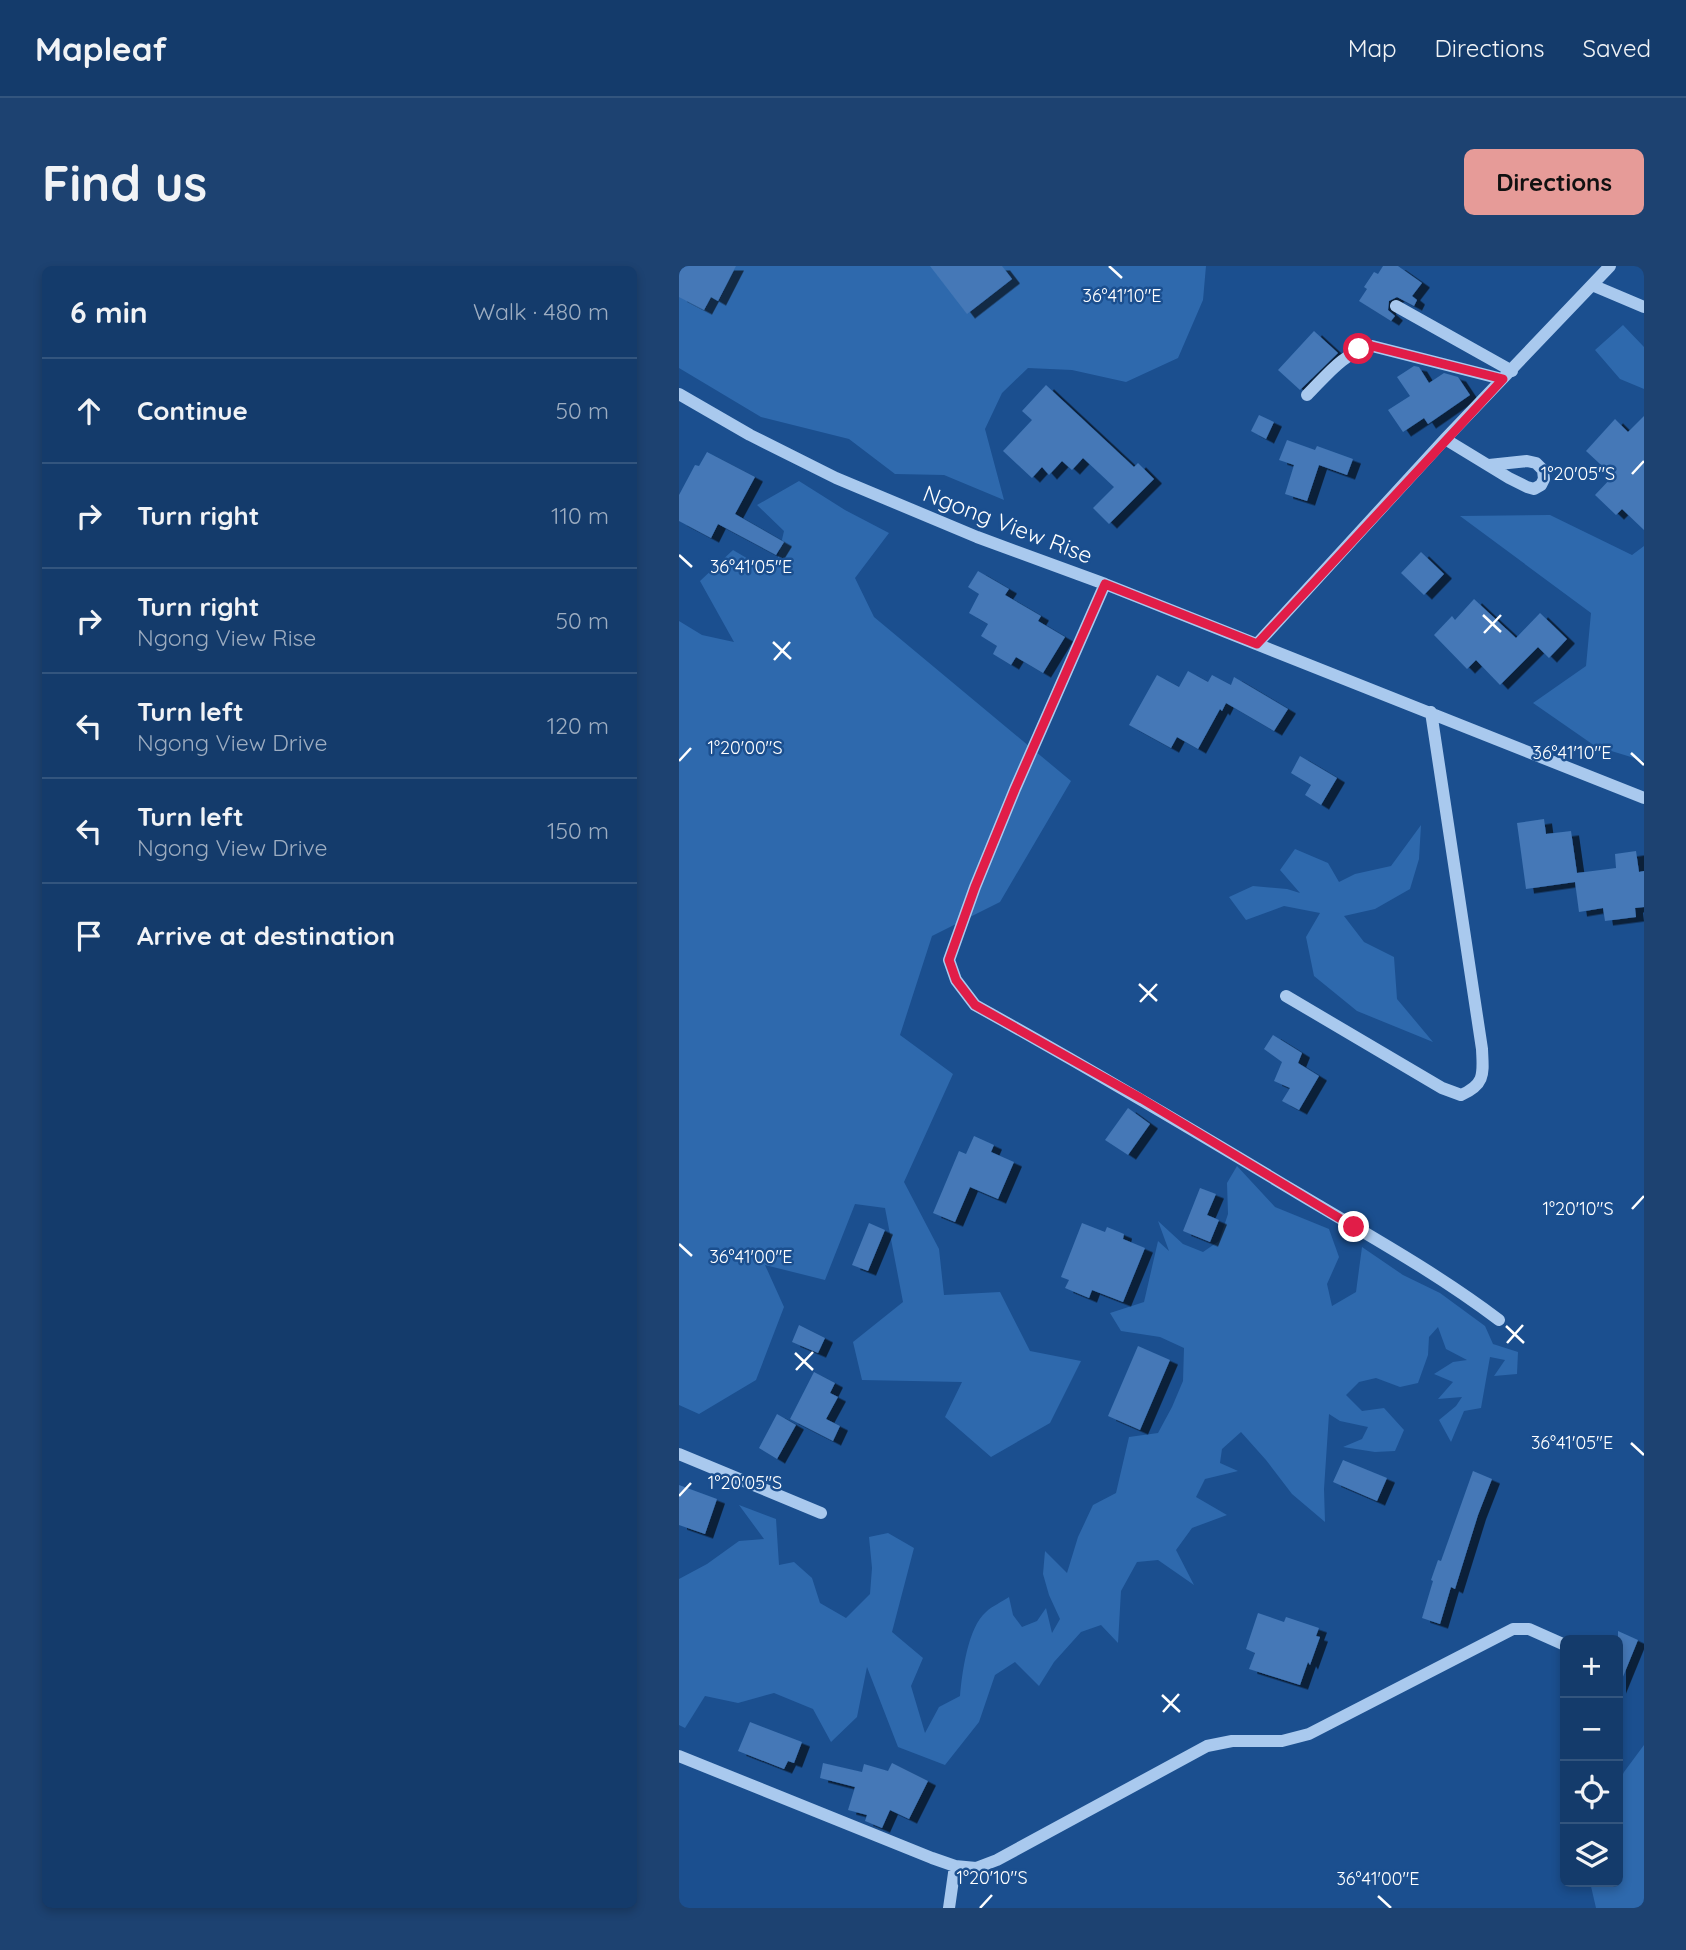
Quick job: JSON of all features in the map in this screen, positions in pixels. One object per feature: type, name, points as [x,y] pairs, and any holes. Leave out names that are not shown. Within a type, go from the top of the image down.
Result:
[{"type":"street","points":[[1257,644],[1445,439],[1610,266]]},
{"type":"street","points":[[1592,285],[1644,307]]},
{"type":"street","points":[[1396,306],[1507,375]]},
{"type":"street","points":[[1307,395],[1344,358],[1359,349],[1372,346],[1507,375]]},
{"type":"street","name":"Ngong View Rise","points":[[679,394],[750,435],[836,478],[977,537],[1105,584],[1644,798]]},
{"type":"street","points":[[1445,439],[1489,465]]},
{"type":"street","points":[[1105,584],[975,887],[949,960],[956,980],[975,1005],[1142,1099],[1468,1297],[1499,1320]]},
{"type":"street","points":[[1286,996],[1442,1088],[1461,1095],[1475,1089],[1483,1075],[1482,1049],[1431,712]]},
{"type":"street","points":[[679,1454],[821,1513]]},
{"type":"street","points":[[679,1756],[955,1866],[976,1868],[997,1860],[1207,1746],[1232,1741],[1282,1741],[1309,1734],[1513,1629],[1529,1629],[1560,1643]]},
{"type":"street","points":[[949,1908],[955,1866]]},
{"type":"shaded area","points":[[679,266],[1206,266],[1203,300],[1178,358],[1126,382],[1072,370],[1028,368],[1002,393],[985,429],[1004,500],[944,475],[895,474],[849,439],[761,417],[679,368]]},
{"type":"shaded area","points":[[1623,325],[1644,347],[1644,389],[1620,379],[1595,350]]},
{"type":"shaded area","points":[[799,481],[889,533],[855,578],[874,617],[1071,781],[1000,902],[932,936],[900,1035],[953,1074],[904,1182],[939,1249],[944,1295],[1000,1292],[1030,1351],[1081,1361],[1050,1423],[991,1457],[945,1417],[962,1382],[862,1380],[853,1342],[903,1302],[885,1208],[855,1204],[825,1280],[765,1265],[784,1307],[756,1380],[699,1414],[679,1405],[679,621],[702,635],[734,642],[700,581],[733,550],[774,574],[784,531],[757,505]]},
{"type":"shaded area","points":[[1550,515],[1632,555],[1644,546],[1644,761],[1595,746],[1533,703],[1586,666],[1591,613],[1460,516]]},
{"type":"shaded area","points":[[1421,825],[1419,859],[1410,889],[1375,909],[1344,916],[1364,942],[1394,957],[1397,999],[1433,1042],[1357,1011],[1314,976],[1306,937],[1320,913],[1284,906],[1246,920],[1229,897],[1253,886],[1300,893],[1280,870],[1295,849],[1328,863],[1339,882],[1355,874],[1391,866]]},
{"type":"shaded area","points":[[1237,1166],[1275,1207],[1329,1229],[1339,1257],[1327,1284],[1332,1306],[1356,1292],[1362,1247],[1403,1275],[1440,1293],[1485,1326],[1493,1344],[1518,1352],[1517,1374],[1494,1376],[1505,1360],[1490,1357],[1481,1408],[1464,1411],[1451,1442],[1439,1420],[1456,1406],[1462,1397],[1438,1399],[1453,1382],[1434,1374],[1453,1362],[1467,1360],[1446,1349],[1438,1327],[1429,1337],[1428,1355],[1418,1383],[1400,1387],[1376,1378],[1359,1382],[1346,1395],[1362,1411],[1384,1408],[1404,1430],[1395,1451],[1375,1452],[1343,1447],[1362,1439],[1368,1427],[1340,1421],[1329,1414],[1324,1489],[1325,1522],[1292,1494],[1241,1432],[1222,1449],[1220,1463],[1238,1471],[1205,1479],[1196,1497],[1227,1515],[1192,1528],[1176,1550],[1194,1585],[1158,1560],[1137,1562],[1121,1591],[1118,1643],[1101,1625],[1081,1632],[1054,1662],[1039,1686],[1015,1662],[995,1675],[979,1722],[945,1765],[898,1747],[867,1667],[857,1717],[831,1742],[813,1709],[774,1693],[738,1703],[705,1696],[685,1728],[679,1725],[679,1579],[707,1564],[739,1541],[764,1539],[739,1505],[776,1519],[779,1565],[794,1562],[812,1578],[820,1603],[846,1618],[870,1594],[872,1568],[869,1537],[888,1533],[914,1548],[892,1632],[923,1658],[911,1686],[925,1733],[939,1707],[960,1696],[970,1639],[988,1610],[1009,1597],[1013,1615],[1022,1627],[1037,1621],[1046,1608],[1052,1633],[1060,1619],[1043,1574],[1045,1551],[1067,1573],[1078,1537],[1093,1505],[1116,1493],[1129,1437],[1158,1433],[1183,1381],[1184,1348],[1160,1337],[1121,1331],[1110,1313],[1144,1302],[1158,1241],[1169,1251],[1158,1221],[1183,1244],[1203,1252],[1219,1241],[1228,1214],[1227,1183]]},
{"type":"shaded area","points":[[1644,1745],[1644,1908],[1596,1908],[1591,1887],[1623,1887],[1624,1772]]},
{"type":"building","points":[[679,266],[736,266],[718,301],[711,297],[704,310],[679,297]]},
{"type":"building","points":[[930,266],[1002,266],[1012,279],[967,314]]},
{"type":"building","points":[[1383,266],[1398,266],[1422,283],[1412,296],[1417,300],[1414,306],[1397,297],[1389,301],[1388,310],[1395,316],[1391,321],[1359,301],[1374,272],[1378,274]]},
{"type":"building","points":[[1314,331],[1338,353],[1300,390],[1278,370]]},
{"type":"building","points":[[1414,366],[1419,367],[1429,383],[1444,373],[1458,377],[1470,395],[1428,424],[1424,418],[1403,432],[1388,410],[1410,396],[1397,377]]},
{"type":"building","points":[[1046,385],[1134,467],[1138,463],[1154,479],[1109,524],[1093,508],[1114,487],[1083,458],[1072,470],[1062,461],[1049,475],[1042,467],[1032,478],[1003,451],[1032,420],[1022,411]]},
{"type":"building","points":[[1259,415],[1274,422],[1266,439],[1251,431]]},
{"type":"building","points":[[1644,416],[1644,530],[1622,509],[1616,515],[1595,495],[1613,476],[1586,451],[1615,419],[1628,432]]},
{"type":"building","points":[[1287,440],[1315,450],[1317,446],[1353,459],[1347,475],[1319,465],[1307,501],[1285,494],[1294,465],[1279,460]]},
{"type":"building","points":[[707,452],[755,477],[735,514],[784,542],[776,555],[718,524],[711,538],[679,521],[679,495],[695,465],[699,466]]},
{"type":"building","points":[[1421,552],[1444,574],[1424,595],[1401,573]]},
{"type":"building","points":[[978,571],[1009,589],[1005,595],[1041,616],[1038,621],[1065,637],[1043,673],[1016,657],[1011,665],[993,654],[997,646],[981,636],[988,624],[969,613],[979,594],[968,587]]},
{"type":"building","points":[[1474,599],[1516,638],[1540,613],[1567,639],[1549,658],[1538,647],[1500,685],[1476,660],[1467,669],[1434,635],[1452,616],[1455,620]]},
{"type":"building","points":[[1188,671],[1208,682],[1212,675],[1231,685],[1234,677],[1288,709],[1274,731],[1226,703],[1198,749],[1177,737],[1171,748],[1129,725],[1157,675],[1179,687]]},
{"type":"building","points":[[1300,756],[1337,778],[1321,805],[1305,795],[1311,785],[1291,773]]},
{"type":"building","points":[[1544,819],[1546,834],[1571,831],[1577,873],[1616,868],[1615,854],[1636,851],[1639,872],[1644,871],[1644,907],[1635,908],[1636,917],[1605,921],[1603,908],[1579,912],[1575,882],[1526,889],[1517,823]]},
{"type":"building","points":[[1273,1035],[1302,1053],[1298,1063],[1319,1076],[1299,1110],[1282,1101],[1290,1088],[1274,1081],[1282,1062],[1264,1049]]},
{"type":"building","points":[[1128,1108],[1150,1124],[1128,1155],[1105,1140]]},
{"type":"building","points":[[974,1136],[994,1145],[991,1152],[1014,1162],[998,1199],[970,1187],[955,1222],[933,1213],[959,1151],[966,1154]]},
{"type":"building","points":[[1200,1188],[1216,1194],[1207,1215],[1219,1220],[1210,1242],[1183,1231]]},
{"type":"building","points":[[869,1223],[885,1230],[868,1271],[852,1265]]},
{"type":"building","points":[[1082,1223],[1105,1232],[1107,1227],[1124,1234],[1123,1239],[1145,1248],[1123,1302],[1092,1290],[1089,1298],[1065,1288],[1069,1280],[1061,1277]]},
{"type":"building","points":[[799,1325],[825,1338],[818,1353],[792,1342]]},
{"type":"building","points":[[1138,1346],[1170,1360],[1140,1430],[1108,1416]]},
{"type":"building","points":[[814,1372],[835,1383],[830,1393],[838,1397],[826,1419],[840,1426],[833,1441],[790,1419]]},
{"type":"building","points":[[777,1414],[796,1425],[777,1459],[759,1448]]},
{"type":"building","points":[[1343,1460],[1387,1478],[1377,1501],[1333,1482]]},
{"type":"building","points":[[1473,1471],[1492,1479],[1455,1589],[1451,1587],[1440,1624],[1422,1618],[1433,1581],[1431,1580],[1438,1560],[1441,1561]]},
{"type":"building","points":[[679,1485],[717,1499],[705,1534],[679,1525]]},
{"type":"building","points":[[1258,1613],[1284,1622],[1286,1617],[1319,1628],[1316,1636],[1320,1637],[1300,1685],[1249,1669],[1255,1653],[1246,1649]]},
{"type":"building","points":[[1618,1631],[1638,1640],[1623,1677],[1623,1635],[1618,1635]]},
{"type":"building","points":[[750,1722],[802,1742],[794,1763],[788,1761],[784,1769],[738,1751]]},
{"type":"building","points":[[823,1763],[862,1772],[864,1764],[888,1771],[892,1763],[928,1781],[909,1819],[890,1810],[882,1828],[865,1821],[867,1815],[848,1810],[855,1787],[820,1778]]},
{"type":"route","points":[[1354,1227],[1142,1099],[975,1005],[956,980],[949,960],[1015,789],[1105,584],[1257,644],[1503,379],[1372,346],[1359,349]]}]
